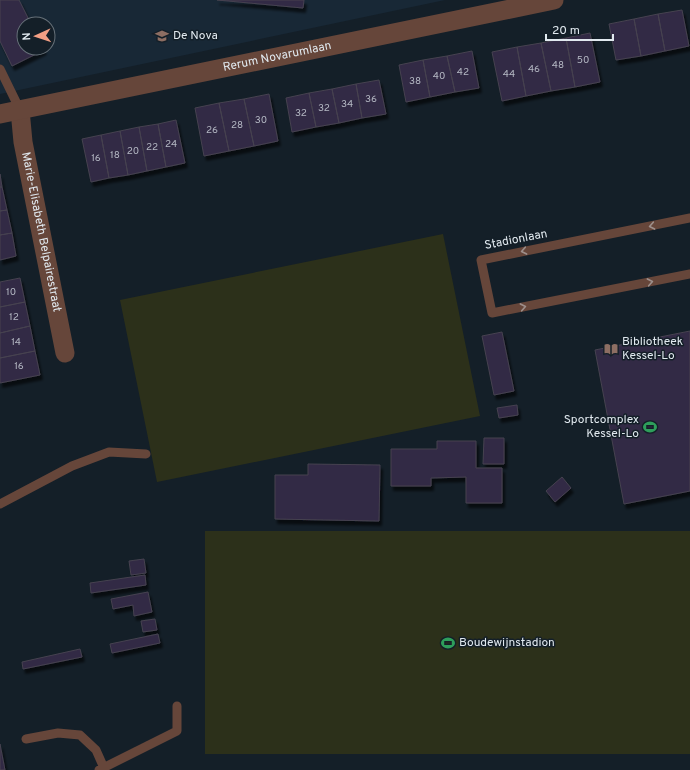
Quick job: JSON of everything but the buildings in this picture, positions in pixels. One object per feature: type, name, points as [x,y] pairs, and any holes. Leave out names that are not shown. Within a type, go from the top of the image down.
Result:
[{"type":"street","name":"Rerum Novarumlaan","points":[[0,114],[502,5],[554,0]]},
{"type":"street","name":"Marie-Elisabeth Belpairestraat","points":[[20,110],[23,142],[64,354]]},
{"type":"lane","points":[[0,69],[20,110]]},
{"type":"lane","name":"Stadionlaan","points":[[690,218],[481,260],[492,313],[690,274]]},
{"type":"lane","points":[[0,504],[72,466],[109,452],[146,454]]},
{"type":"lane","points":[[26,739],[58,733],[80,735],[96,750],[102,769],[177,731],[177,706]]},
{"type":"shaded area","name":"De Nova","points":[[0,0],[445,0],[0,94]]},
{"type":"green space","points":[[443,234],[480,416],[157,482],[120,300]]},
{"type":"green space","name":"Boudewijnstadion","points":[[205,531],[690,531],[690,754],[205,754]]},
{"type":"place","name":"De Nova","points":[[162,36]]},
{"type":"place","name":"Bibliotheek Kessel-Lo","points":[[611,349]]},
{"type":"place","name":"Sportcomplex Kessel-Lo","points":[[650,427]]},
{"type":"place","name":"Boudewijnstadion","points":[[448,643]]}]
